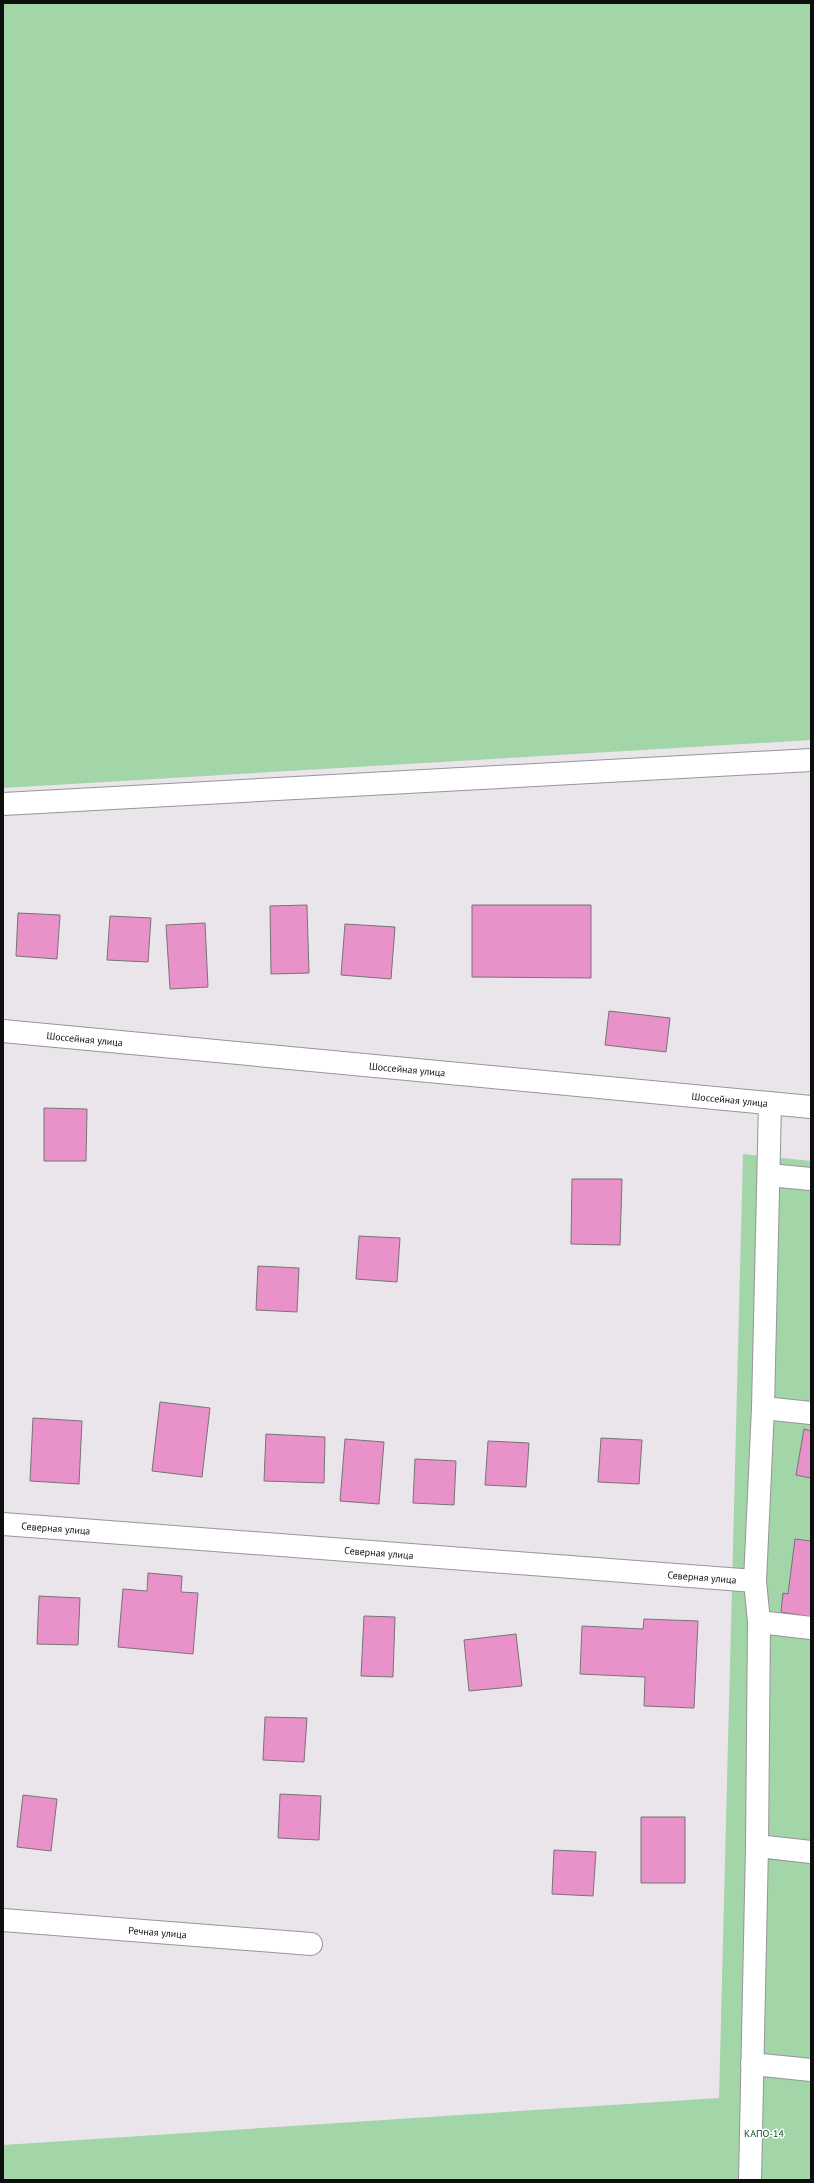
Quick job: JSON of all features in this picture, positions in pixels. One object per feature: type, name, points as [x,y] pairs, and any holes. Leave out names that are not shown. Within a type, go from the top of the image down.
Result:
[{"type":"street","points":[[3,804],[811,760]]},
{"type":"street","name":"Шоссейная улица","points":[[3,1031],[811,1107]]},
{"type":"street","points":[[750,2180],[758,1846],[759,1622],[755,1581],[762,1408],[770,1103]]},
{"type":"street","points":[[769,1175],[811,1179]]},
{"type":"street","points":[[762,1408],[811,1413]]},
{"type":"street","name":"Северная улица","points":[[3,1524],[755,1581]]},
{"type":"street","points":[[759,1622],[811,1628]]},
{"type":"street","points":[[758,1846],[811,1852]]},
{"type":"street","name":"Речная улица","points":[[3,1920],[311,1944]]},
{"type":"street","points":[[752,2064],[811,2070]]},
{"type":"green space","points":[[3,3],[811,3],[811,740],[3,788]]},
{"type":"green space","name":"КАПО-14","points":[[743,1154],[811,1161],[811,2180],[3,2180],[3,2145],[719,2098]]},
{"type":"building","points":[[307,905],[309,973],[271,974],[270,906]]},
{"type":"building","points":[[472,905],[591,905],[591,978],[472,977]]},
{"type":"building","points":[[18,913],[60,915],[57,959],[16,956]]},
{"type":"building","points":[[110,916],[151,918],[148,962],[107,960]]},
{"type":"building","points":[[205,923],[208,987],[170,989],[166,925]]},
{"type":"building","points":[[345,924],[395,927],[391,979],[341,975]]},
{"type":"building","points":[[609,1011],[670,1018],[666,1052],[605,1045]]},
{"type":"building","points":[[44,1108],[87,1109],[86,1161],[44,1161]]},
{"type":"building","points":[[572,1179],[622,1179],[620,1245],[571,1244]]},
{"type":"building","points":[[359,1236],[400,1238],[397,1282],[356,1279]]},
{"type":"building","points":[[258,1266],[299,1268],[297,1312],[256,1310]]},
{"type":"building","points":[[160,1402],[210,1408],[202,1477],[152,1471]]},
{"type":"building","points":[[33,1418],[82,1421],[79,1484],[30,1481]]},
{"type":"building","points":[[804,1429],[811,1431],[811,1478],[796,1475]]},
{"type":"building","points":[[266,1434],[325,1437],[324,1483],[264,1481]]},
{"type":"building","points":[[601,1438],[642,1440],[639,1484],[598,1482]]},
{"type":"building","points":[[345,1439],[384,1442],[379,1504],[340,1501]]},
{"type":"building","points":[[488,1441],[529,1443],[526,1487],[485,1485]]},
{"type":"building","points":[[415,1459],[456,1461],[454,1505],[413,1503]]},
{"type":"building","points":[[795,1539],[811,1541],[811,1617],[781,1612],[783,1593],[788,1594]]},
{"type":"building","points":[[148,1573],[182,1576],[181,1592],[198,1593],[193,1654],[118,1647],[123,1589],[147,1591]]},
{"type":"building","points":[[39,1596],[80,1598],[78,1645],[37,1644]]},
{"type":"building","points":[[364,1616],[395,1617],[393,1677],[361,1676]]},
{"type":"building","points":[[644,1619],[698,1621],[694,1708],[644,1706],[645,1677],[580,1674],[582,1626],[643,1629]]},
{"type":"building","points":[[516,1634],[522,1686],[469,1691],[464,1640]]},
{"type":"building","points":[[265,1717],[307,1718],[304,1762],[263,1760]]},
{"type":"building","points":[[280,1794],[321,1796],[319,1840],[278,1838]]},
{"type":"building","points":[[23,1795],[57,1799],[51,1851],[17,1847]]},
{"type":"building","points":[[641,1817],[685,1817],[685,1883],[641,1883]]},
{"type":"building","points":[[554,1850],[596,1852],[593,1896],[552,1894]]}]
